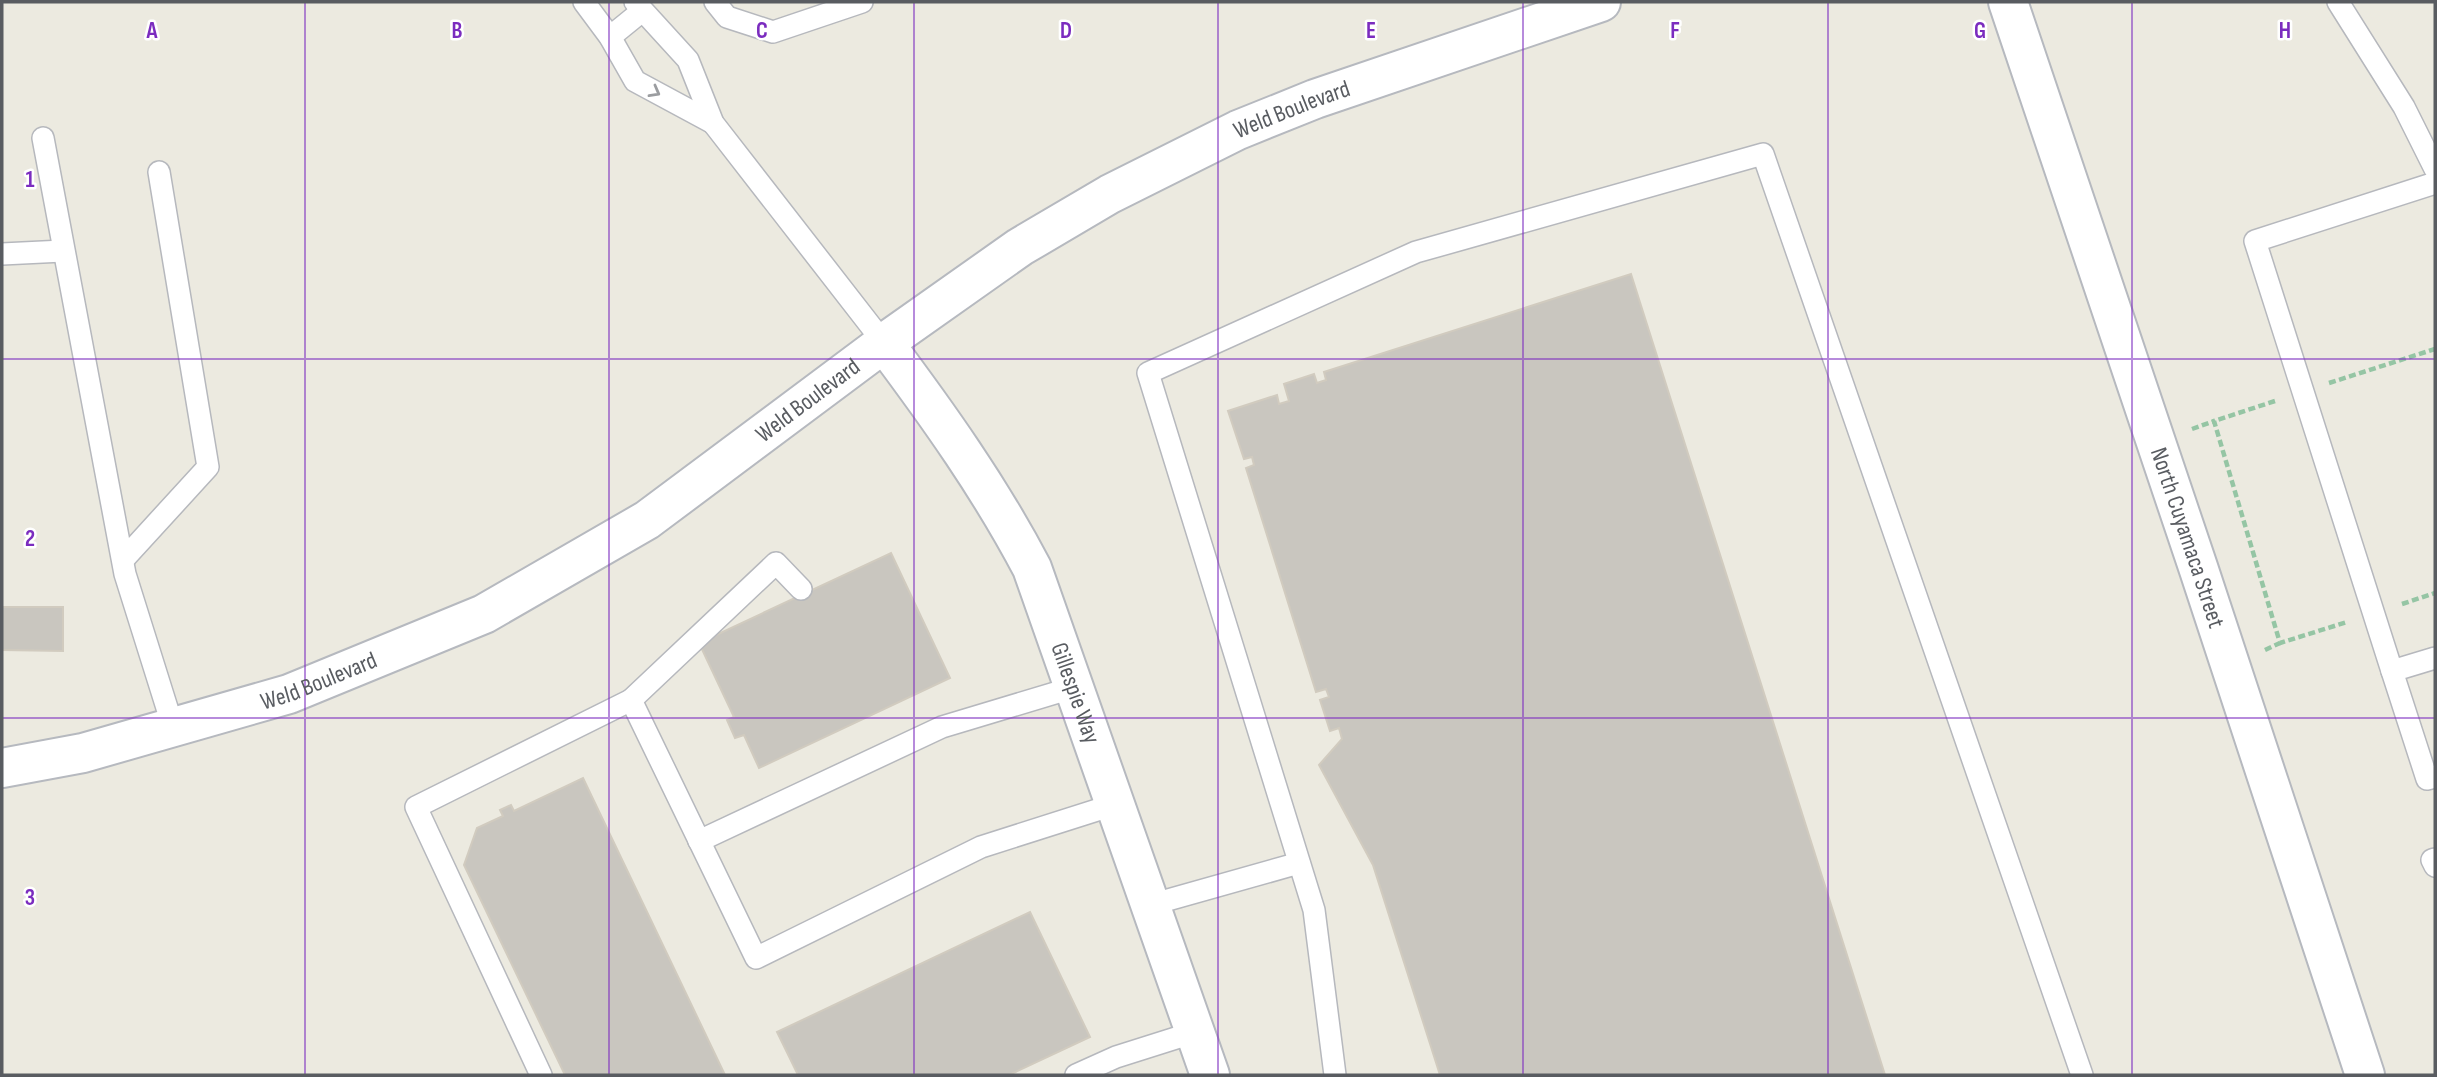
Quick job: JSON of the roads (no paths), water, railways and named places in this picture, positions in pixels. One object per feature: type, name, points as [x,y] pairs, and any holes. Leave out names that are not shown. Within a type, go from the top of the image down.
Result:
[{"type":"main road","name":"North Cuyamaca Street","points":[[2008,2],[2365,1075]]},
{"type":"main road","name":"Weld Boulevard","points":[[2,768],[83,752],[289,694],[484,614],[647,520],[884,343],[1043,233],[1184,156],[1238,130],[1315,99],[1581,5]]},
{"type":"main road","name":"Gillespie Way","points":[[884,343],[967,457],[1021,546],[1040,586],[1210,1075]]},
{"type":"lane","points":[[584,2],[610,37],[635,81],[713,123]]},
{"type":"lane","points":[[715,2],[727,17],[773,32],[862,2]]},
{"type":"lane","points":[[2338,2],[2404,107],[2435,169]]},
{"type":"lane","points":[[610,37],[638,6],[688,61],[713,123],[884,343]]},
{"type":"lane","points":[[43,138],[123,560],[173,727]]},
{"type":"lane","points":[[1335,1075],[1314,910],[1148,373],[1416,251],[1763,153],[2081,1075]]},
{"type":"lane","points":[[123,560],[208,467],[159,172]]},
{"type":"lane","points":[[2435,183],[2255,241],[2427,779],[2435,777]]},
{"type":"lane","points":[[2,254],[64,251]]},
{"type":"lane","points":[[541,1075],[416,807],[631,699],[776,563],[801,589]]},
{"type":"lane","points":[[2392,671],[2435,658]]},
{"type":"lane","points":[[699,841],[942,727],[1075,687]]},
{"type":"lane","points":[[631,699],[755,958],[981,847],[1116,804]]},
{"type":"lane","points":[[2435,859],[2432,860],[2435,866]]},
{"type":"lane","points":[[1150,905],[1299,863]]},
{"type":"lane","points":[[1076,1075],[1116,1057],[1195,1032]]}]
